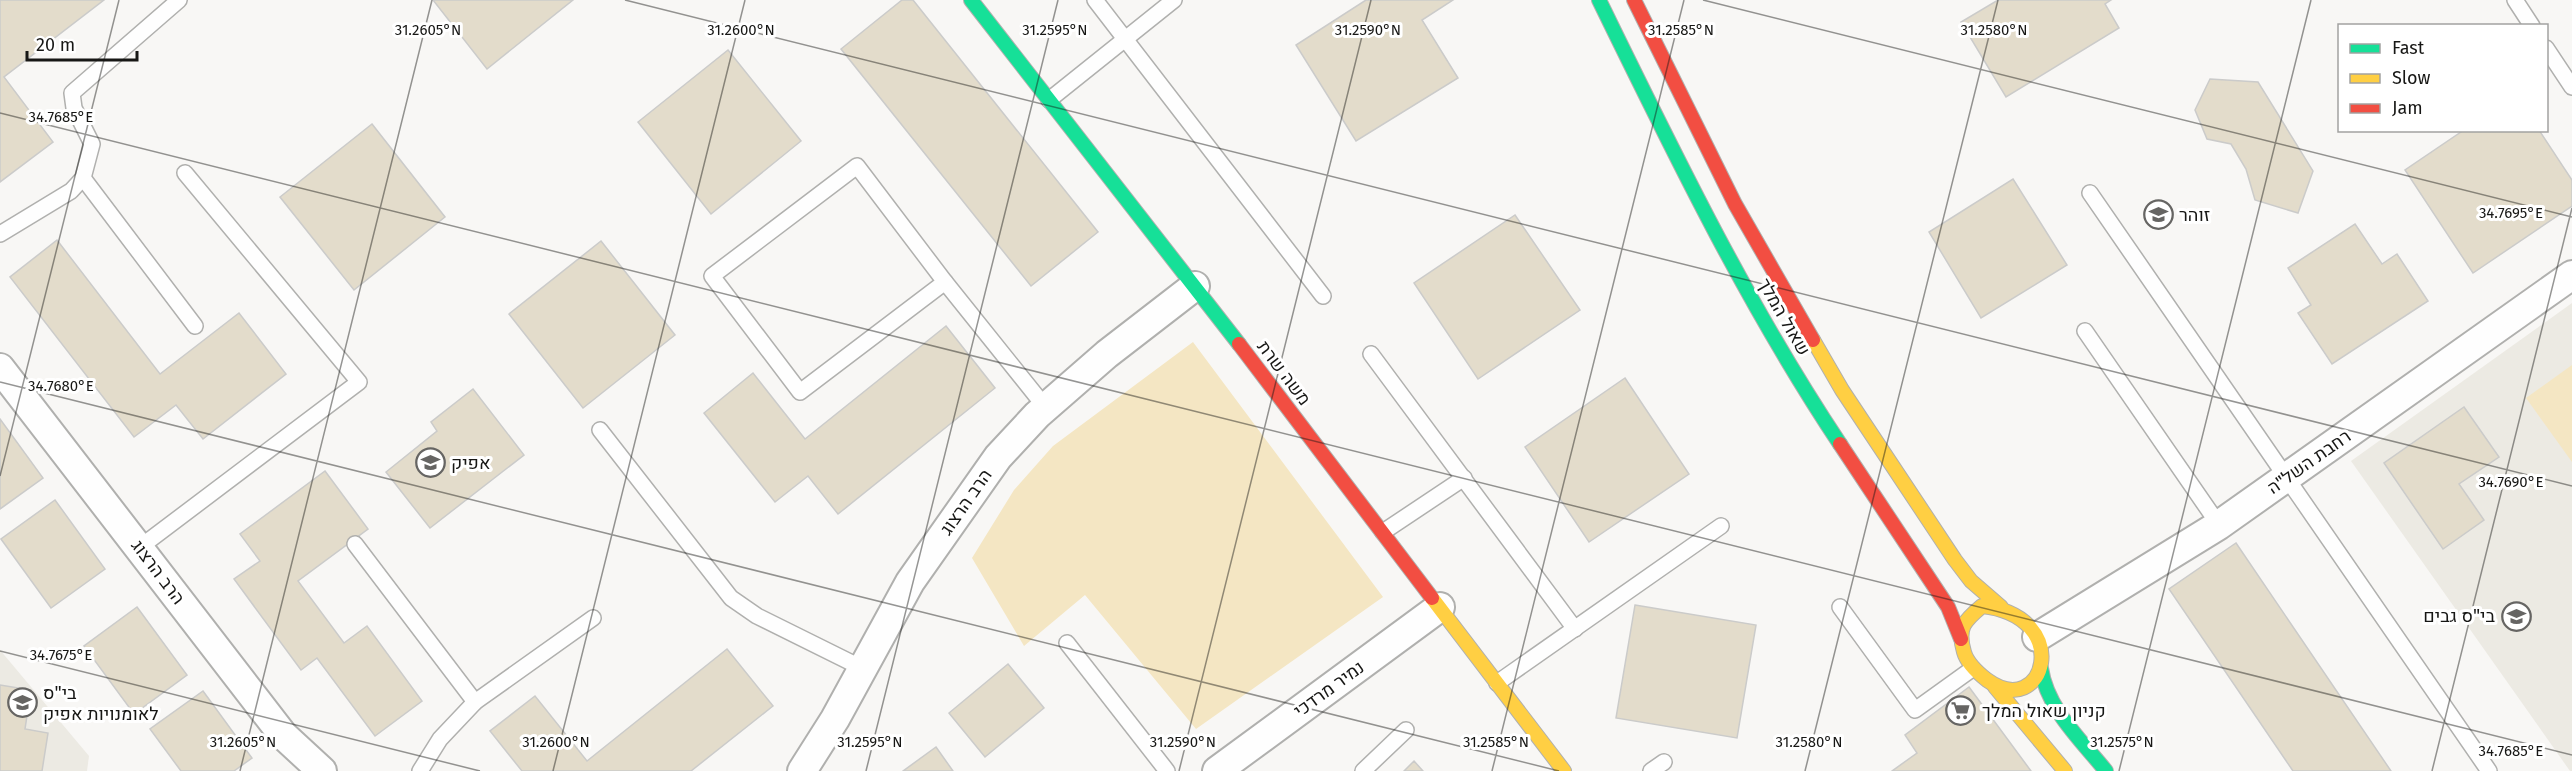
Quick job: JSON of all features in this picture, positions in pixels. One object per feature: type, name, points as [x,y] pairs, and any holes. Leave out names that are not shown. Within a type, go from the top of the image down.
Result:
[{"type":"street","name":"משה שרת","points":[[971,0],[1195,286],[1564,771]]},
{"type":"street","name":"שאול המלך","points":[[1599,0],[1707,219],[1812,402],[1948,607],[1961,639]]},
{"type":"street","name":"שאול המלך","points":[[1634,0],[1735,204],[1842,390],[1954,560],[1971,580],[2001,608]]},
{"type":"street","name":"רחבת השל\"ה","points":[[2037,637],[2218,525],[2572,275]]},
{"type":"street","name":"הרב הרצוג","points":[[802,771],[835,719],[910,582],[998,457],[1046,408],[1107,354],[1195,286]]},
{"type":"street","name":"הרב הרצוג","points":[[0,368],[283,735],[322,771]]},
{"type":"street","points":[[2065,771],[1995,687],[1972,669],[1964,656],[1961,639],[1965,622],[1975,610],[1982,606],[2001,608],[2023,620],[2037,637],[2042,648],[2040,680],[2051,702],[2106,771]]},
{"type":"street","name":"נמיר מרדכי","points":[[1217,771],[1440,607]]},
{"type":"street","points":[[1995,687],[2007,690],[2024,688],[2037,678],[2041,668]]},
{"type":"lane","points":[[0,234],[71,191],[82,178],[92,144],[74,108],[72,93],[179,0]]},
{"type":"lane","points":[[1095,0],[1323,296]]},
{"type":"lane","points":[[1049,100],[1174,0]]},
{"type":"lane","points":[[2515,0],[2531,24]]},
{"type":"lane","points":[[2548,50],[2572,87]]},
{"type":"lane","points":[[945,282],[800,392],[712,276],[857,166],[945,282],[1046,408]]},
{"type":"lane","points":[[139,548],[358,382],[184,173]]},
{"type":"lane","points":[[82,178],[195,326]]},
{"type":"lane","points":[[2090,193],[2489,771]]},
{"type":"lane","points":[[2085,331],[2218,525]]},
{"type":"lane","points":[[1371,354],[1575,629]]},
{"type":"lane","points":[[600,430],[731,598],[757,616],[862,668]]},
{"type":"lane","points":[[1383,532],[1464,478]]},
{"type":"lane","points":[[1497,683],[1721,526]]},
{"type":"lane","points":[[355,544],[475,702]]},
{"type":"lane","points":[[1840,607],[1915,710],[1972,669]]},
{"type":"lane","points":[[420,771],[440,739],[475,702],[593,618]]},
{"type":"lane","points":[[1067,644],[1167,771]]},
{"type":"lane","points":[[1363,771],[1406,730]]},
{"type":"shaded area","name":"בי\"ס גבים","points":[[2572,303],[2572,771],[2570,771],[2351,461]]},
{"type":"shaded area","points":[[1193,342],[1383,597],[1196,729],[1085,595],[1024,646],[972,558],[1014,490],[1053,446]]},
{"type":"shaded area","points":[[2572,365],[2572,462],[2526,398]]},
{"type":"shaded area","name":"בי\"ס לאומנויות אפיק","points":[[0,650],[89,756],[87,771],[0,771]]},
{"type":"building","points":[[0,0],[104,0],[4,77],[53,142],[0,182]]},
{"type":"building","points":[[433,0],[573,0],[487,69]]},
{"type":"building","points":[[902,0],[913,0],[1098,232],[1031,286],[841,49]]},
{"type":"building","points":[[1366,0],[1453,0],[1422,20],[1458,78],[1356,141],[1296,45]]},
{"type":"building","points":[[1998,0],[2111,0],[2105,4],[2119,28],[2006,97],[1961,22]]},
{"type":"building","points":[[728,50],[801,141],[711,214],[638,122]]},
{"type":"building","points":[[2210,79],[2258,82],[2313,171],[2298,213],[2255,200],[2246,169],[2231,144],[2207,139],[2195,110]]},
{"type":"building","points":[[372,124],[445,217],[354,290],[280,197]]},
{"type":"building","points":[[2461,132],[2540,132],[2572,180],[2572,206],[2473,273],[2405,170]]},
{"type":"building","points":[[2013,179],[2067,265],[1981,318],[1929,232]]},
{"type":"building","points":[[1515,215],[1580,310],[1478,379],[1414,283]]},
{"type":"building","points":[[2355,224],[2382,264],[2397,254],[2428,301],[2332,364],[2298,313],[2311,305],[2288,268]]},
{"type":"building","points":[[57,240],[160,374],[239,313],[286,374],[203,439],[176,405],[134,437],[10,277]]},
{"type":"building","points":[[601,241],[675,335],[583,408],[509,314]]},
{"type":"building","points":[[946,326],[995,388],[838,514],[808,476],[775,502],[704,413],[753,373],[805,439]]},
{"type":"building","points":[[1625,378],[1689,474],[1589,542],[1525,447]]},
{"type":"building","points":[[473,389],[524,455],[430,528],[386,472],[437,431],[431,422]]},
{"type":"building","points":[[2464,407],[2499,457],[2459,484],[2484,520],[2443,549],[2384,463]]},
{"type":"building","points":[[0,419],[43,478],[0,509]]},
{"type":"building","points":[[325,471],[368,529],[298,581],[344,643],[367,626],[422,701],[375,736],[317,658],[301,670],[234,579],[260,561],[240,534]]},
{"type":"building","points":[[55,500],[105,569],[51,608],[1,539]]},
{"type":"building","points":[[2236,543],[2391,771],[2293,771],[2169,589]]},
{"type":"building","points":[[1635,605],[1756,625],[1737,738],[1616,718]]},
{"type":"building","points":[[137,607],[187,675],[134,714],[84,646]]},
{"type":"building","points":[[727,649],[773,706],[691,771],[522,771],[490,731],[535,696],[587,761]]},
{"type":"building","points":[[1008,664],[1044,708],[985,757],[949,713]]},
{"type":"building","points":[[0,685],[31,690],[25,729],[48,733],[42,771],[0,771]]},
{"type":"building","name":"קניון שאול המלך","points":[[1969,687],[2031,771],[1892,771],[1917,753],[1905,735]]},
{"type":"building","points":[[203,691],[252,758],[234,771],[181,771],[150,729]]},
{"type":"building","points":[[936,747],[953,771],[903,771]]},
{"type":"building","points":[[1414,761],[1423,771],[1404,771]]},
{"type":"traffic: fast","points":[[971,0],[1239,344]]},
{"type":"traffic: fast","points":[[1599,0],[1712,226],[1773,336],[1840,444]]},
{"type":"traffic: fast","points":[[2041,668],[2050,697],[2066,723],[2106,771]]},
{"type":"traffic: slow","points":[[1813,340],[1842,390],[1955,560],[1971,581],[2001,607]]},
{"type":"traffic: slow","points":[[1432,598],[1564,771]]},
{"type":"traffic: slow","points":[[1982,606],[2011,614],[2030,628],[2040,645],[2041,662],[2035,678],[2024,688],[2007,689],[1987,680],[1965,656],[1962,631],[1967,621],[1982,606]]},
{"type":"traffic: slow","points":[[1995,687],[2065,771]]},
{"type":"traffic: jam","points":[[1634,0],[1735,204],[1813,340]]},
{"type":"traffic: jam","points":[[1239,344],[1432,598]]},
{"type":"traffic: jam","points":[[1840,444],[1948,607],[1961,639]]},
{"type":"place","name":"זוהר","points":[[2158,215]]},
{"type":"place","name":"אפיק","points":[[430,463]]},
{"type":"place","name":"בי\"ס גבים","points":[[2516,616]]},
{"type":"place","name":"בי\"ס לאומנויות אפיק","points":[[22,703]]},
{"type":"place","name":"קניון שאול המלך","points":[[1961,711]]}]
